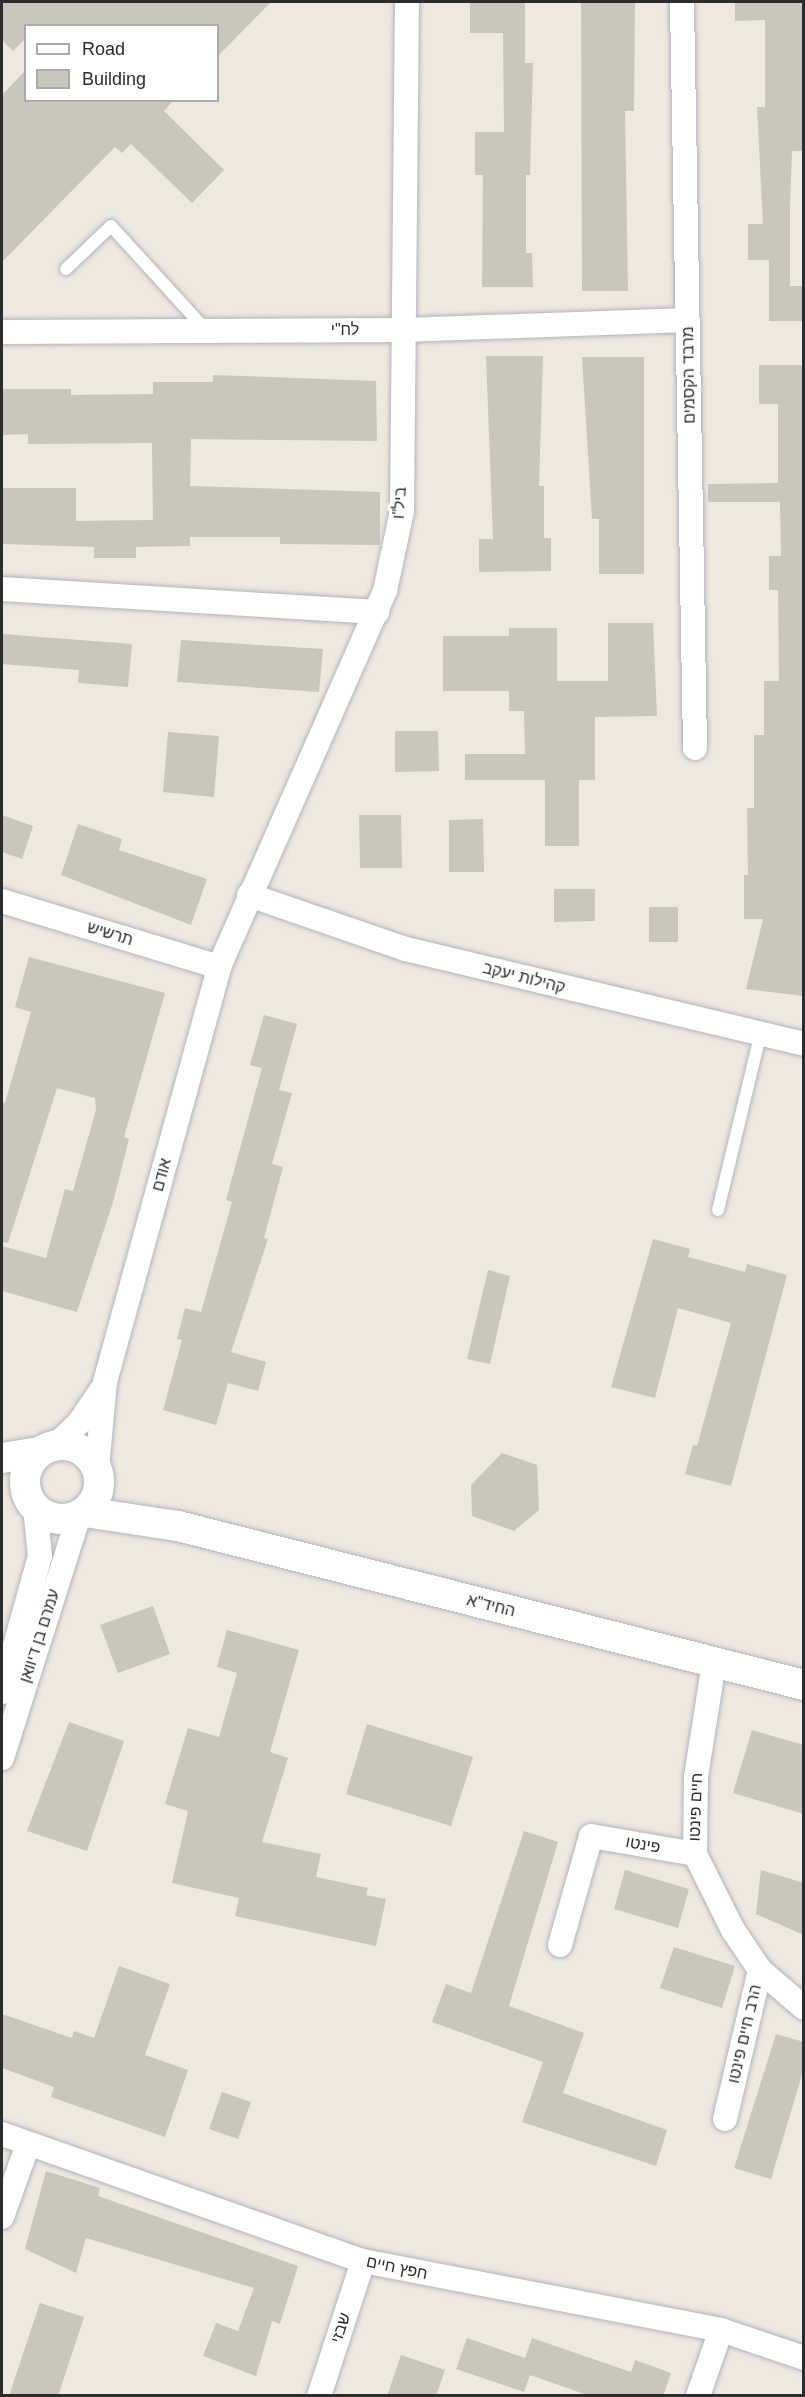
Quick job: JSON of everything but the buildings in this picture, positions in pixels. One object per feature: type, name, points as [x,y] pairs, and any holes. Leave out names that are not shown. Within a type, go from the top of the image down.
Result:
[{"type":"street","name":"ביל\"ו","points":[[219,967],[377,612],[402,511],[407,2]]},
{"type":"street","name":"מרבד הקסמים","points":[[682,2],[695,748]]},
{"type":"street","name":"לח\"י","points":[[2,332],[404,330],[688,320]]},
{"type":"street","points":[[2,590],[377,612]]},
{"type":"street","name":"קהילות יעקב","points":[[249,896],[406,949],[760,1037],[804,1044]]},
{"type":"street","name":"תרשיש","points":[[2,901],[219,967]]},
{"type":"street","name":"אודם","points":[[98,1474],[105,1382],[219,967]]},
{"type":"street","name":"אודם","points":[[48,1449],[93,1405],[105,1382]]},
{"type":"street","points":[[33,1505],[25,1482],[48,1449]]},
{"type":"street","points":[[2,1458],[48,1449],[85,1452],[98,1474],[98,1492],[82,1513],[60,1519],[2,1485]]},
{"type":"street","name":"החיד\"א","points":[[98,1474],[136,1508],[178,1526]]},
{"type":"street","name":"עמרם בן דיוואן","points":[[4,1679],[40,1556],[33,1505]]},
{"type":"street","name":"החיד\"א","points":[[82,1513],[178,1526],[714,1664],[804,1685]]},
{"type":"street","name":"עמרם בן דיוואן","points":[[2,1758],[82,1513]]},
{"type":"street","name":"חיים פינטו","points":[[714,1664],[696,1777],[695,1854],[733,1930],[760,1970]]},
{"type":"street","name":"פינטו","points":[[560,1945],[591,1836],[695,1854]]},
{"type":"street","name":"הרב חיים פינטו","points":[[725,2120],[760,1970],[804,2008]]},
{"type":"street","name":"חפץ חיים","points":[[2,2134],[363,2261],[721,2330],[804,2358]]},
{"type":"street","points":[[2,2217],[28,2144]]},
{"type":"street","name":"שבזי","points":[[319,2396],[363,2261]]},
{"type":"street","points":[[698,2396],[721,2330]]},
{"type":"lane","points":[[66,269],[111,226],[207,330]]},
{"type":"lane","points":[[718,1210],[760,1037]]}]
